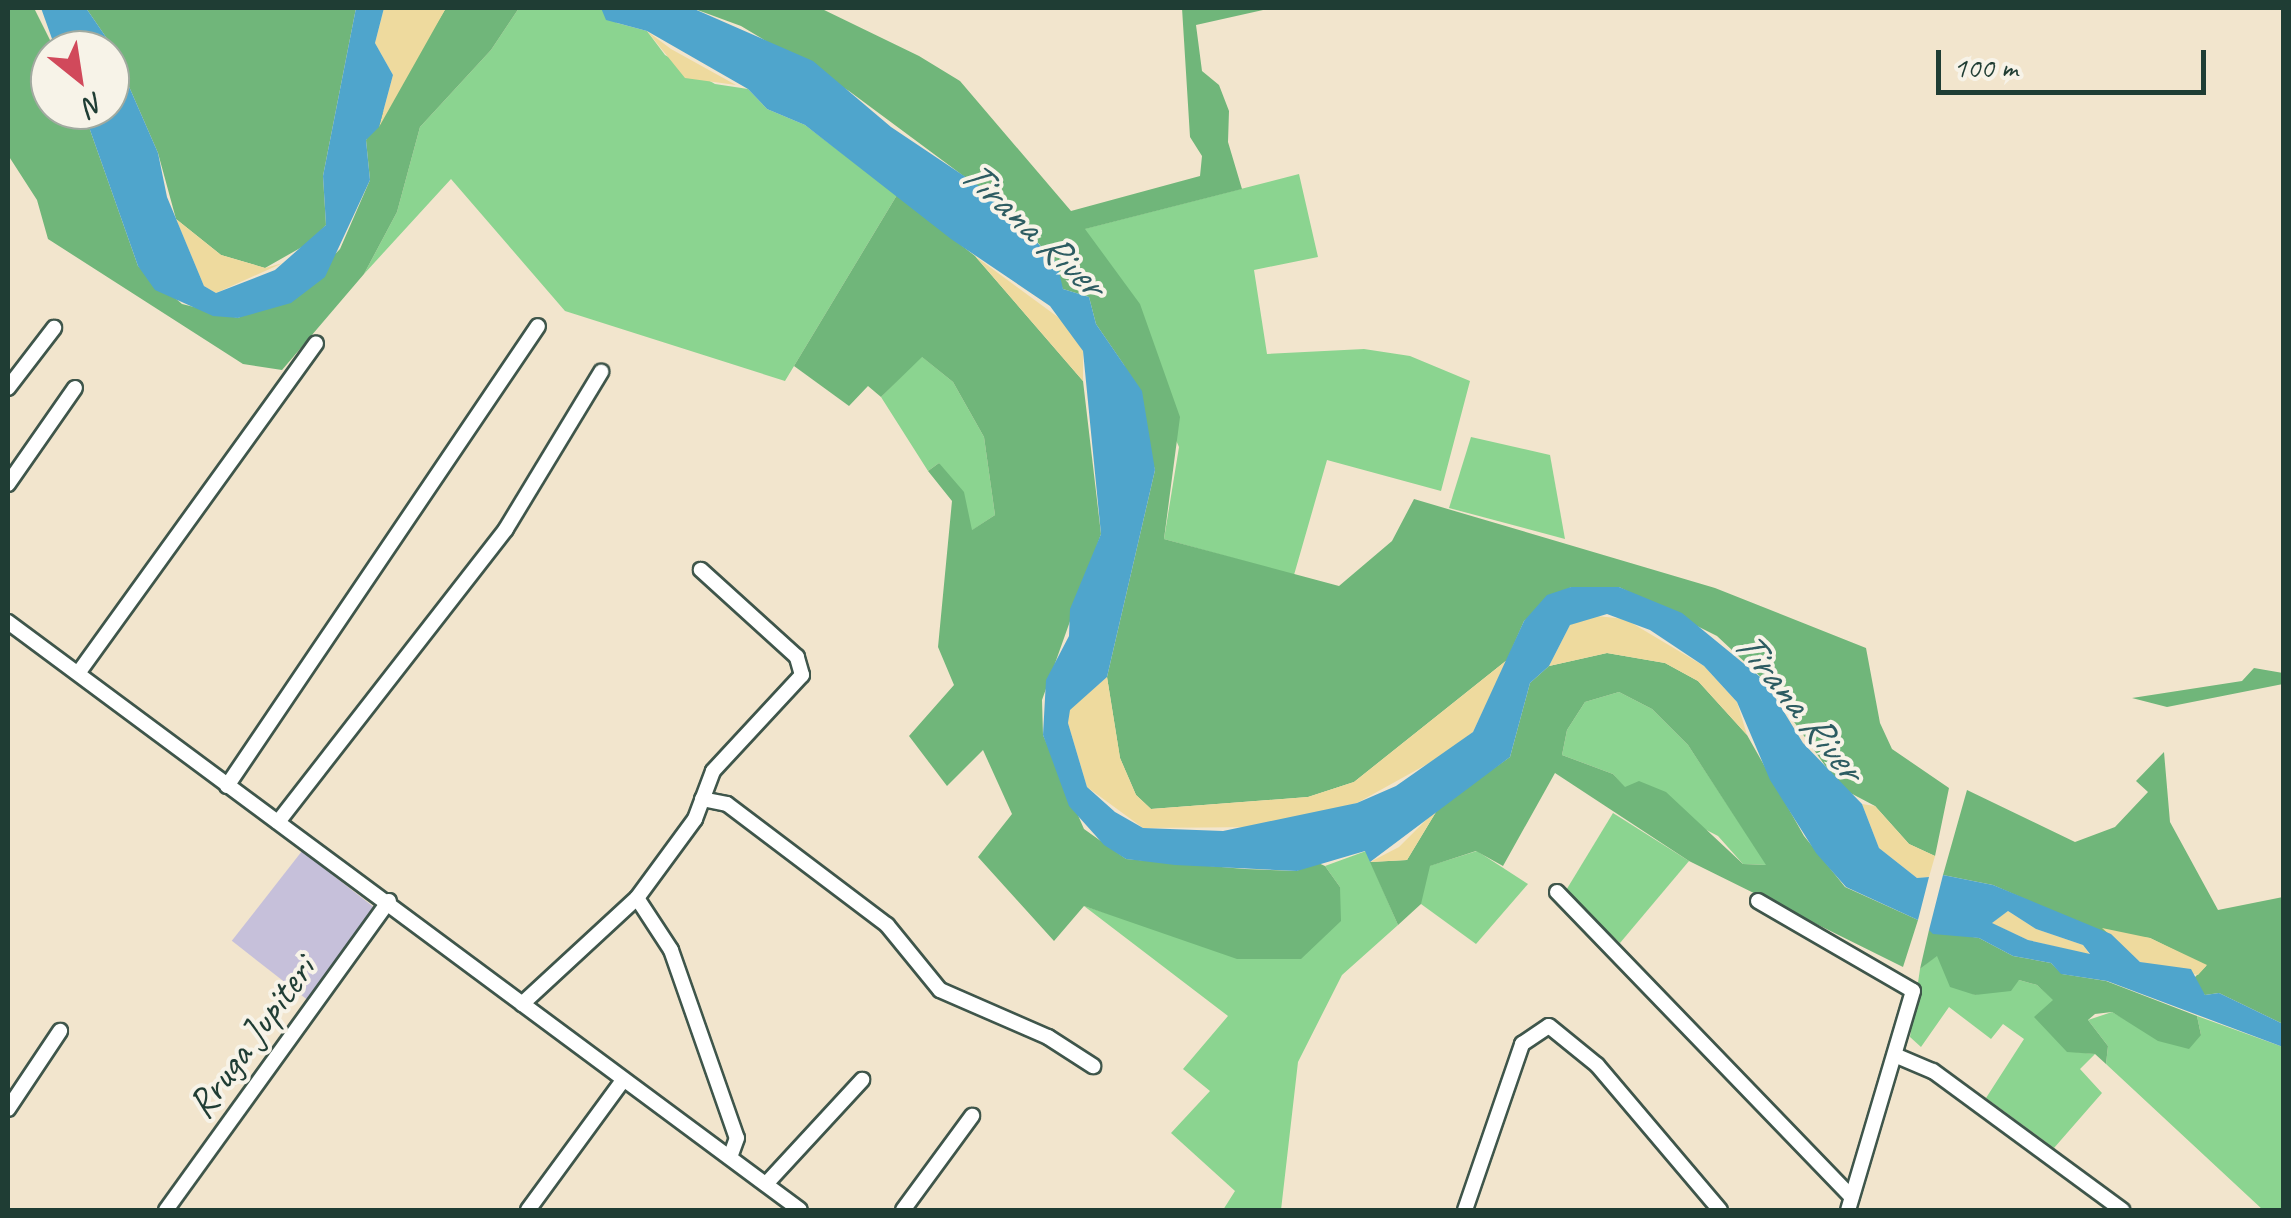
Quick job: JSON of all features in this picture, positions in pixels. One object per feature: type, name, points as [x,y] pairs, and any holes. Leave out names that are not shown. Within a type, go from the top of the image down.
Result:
[{"type":"street","points":[[226,786],[538,326]]},
{"type":"street","points":[[8,388],[54,328]]},
{"type":"street","points":[[80,672],[316,343]]},
{"type":"street","points":[[278,822],[506,529],[601,372]]},
{"type":"street","points":[[8,484],[75,388]]},
{"type":"street","points":[[522,1004],[637,898],[702,799],[712,771],[796,684],[802,666],[701,570]]},
{"type":"street","points":[[8,622],[80,672],[226,786],[389,901],[800,1210]]},
{"type":"street","points":[[702,799],[727,804],[887,926],[940,990],[1048,1037],[1093,1066]]},
{"type":"street","points":[[1558,892],[1850,1204],[1914,1004],[1908,983],[1758,901]]},
{"type":"street","points":[[637,898],[671,950],[737,1138],[730,1157]]},
{"type":"street","name":"Rruga Jupiteri","points":[[166,1210],[389,901]]},
{"type":"street","points":[[1466,1210],[1522,1044],[1548,1026],[1597,1065],[1720,1210]]},
{"type":"street","points":[[8,1108],[60,1031]]},
{"type":"street","points":[[1897,1056],[1933,1071],[2122,1210]]},
{"type":"street","points":[[528,1210],[623,1080]]},
{"type":"street","points":[[766,1184],[862,1080]]},
{"type":"street","points":[[903,1210],[972,1116]]},
{"type":"shaded area","points":[[302,851],[377,909],[307,999],[232,941]]},
{"type":"green space","points":[[8,8],[34,8],[45,30],[30,30],[30,130],[90,130],[138,266],[182,304],[238,318],[303,288],[340,249],[370,180],[366,140],[446,8],[519,8],[491,50],[420,127],[397,212],[364,274],[282,370],[243,364],[48,239],[37,200],[8,155]]},
{"type":"green space","points":[[86,8],[356,8],[323,176],[326,225],[309,243],[265,268],[221,255],[176,219],[158,153],[130,89],[130,30],[101,30]]},
{"type":"green space","points":[[519,8],[601,8],[617,23],[647,31],[665,55],[715,84],[748,89],[767,109],[805,125],[897,195],[785,381],[565,311],[451,179],[364,274],[397,212],[420,127],[491,50]]},
{"type":"green space","points":[[692,8],[820,8],[919,56],[960,81],[1071,211],[1200,176],[1202,156],[1190,137],[1182,8],[1272,8],[1196,25],[1202,71],[1219,85],[1229,111],[1228,142],[1242,189],[1085,229],[1140,304],[1180,417],[1164,539],[1339,586],[1392,541],[1414,499],[1715,588],[1866,648],[1880,723],[1892,749],[1949,788],[1935,856],[1909,844],[1875,806],[1841,788],[1765,681],[1717,636],[1619,587],[1571,587],[1524,621],[1507,660],[1354,782],[1308,797],[1151,809],[1136,795],[1120,758],[1107,677],[1155,470],[1124,365],[1096,324],[1089,297],[1063,289],[1040,245],[1004,206],[849,91],[741,26]]},
{"type":"green space","points":[[1299,174],[1318,257],[1254,270],[1267,354],[1364,349],[1410,356],[1470,381],[1441,491],[1327,460],[1294,575],[1164,539],[1179,447],[1084,229]]},
{"type":"green space","points":[[897,195],[975,256],[1083,381],[1101,534],[1042,700],[1043,735],[1084,829],[1126,859],[1297,871],[1314,861],[1325,866],[1340,887],[1341,921],[1301,959],[1237,959],[1084,906],[1054,941],[978,857],[1012,814],[983,750],[947,786],[909,736],[954,685],[938,647],[952,501],[928,471],[939,463],[964,492],[972,530],[995,515],[984,437],[953,382],[922,357],[881,397],[868,386],[849,406],[794,366]]},
{"type":"green space","points":[[921,356],[953,382],[984,437],[995,515],[971,531],[939,463],[928,471],[881,397]]},
{"type":"green space","points":[[1471,437],[1550,455],[1565,539],[1449,508]]},
{"type":"green space","points":[[1607,653],[1665,663],[1698,681],[1747,735],[1804,836],[1845,887],[1918,920],[1903,967],[1689,861],[1555,773],[1503,866],[1476,851],[1430,866],[1421,904],[1398,925],[1370,862],[1407,860],[1439,807],[1510,757],[1530,683],[1549,666]],"holes":[[[1619,692],[1652,709],[1688,745],[1766,865],[1743,864],[1666,792],[1639,781],[1625,787],[1613,774],[1562,755],[1567,730],[1585,702]]]},
{"type":"green space","points":[[2254,668],[2283,673],[2283,684],[2167,707],[2132,698],[2242,681]]},
{"type":"green space","points":[[1619,692],[1652,709],[1688,745],[1767,865],[1743,864],[1718,836],[1625,788],[1613,774],[1562,755],[1567,730],[1585,702]]},
{"type":"green space","points":[[2164,752],[2170,822],[2218,910],[2283,897],[2283,1024],[2219,993],[2205,995],[2191,981],[2206,966],[2150,938],[2102,933],[1993,885],[1943,875],[1967,790],[2075,842],[2115,827],[2148,792],[2136,781]]},
{"type":"green space","points":[[1613,813],[1689,861],[1620,943],[1565,892]]},
{"type":"green space","points":[[1366,851],[1398,925],[1342,975],[1298,1062],[1281,1210],[1223,1210],[1235,1191],[1171,1133],[1210,1091],[1183,1069],[1228,1016],[1084,906],[1157,929],[1340,887],[1325,866]]},
{"type":"green space","points":[[1477,851],[1528,884],[1476,944],[1421,904],[1421,894],[1429,866]]},
{"type":"green space","points":[[1929,930],[1979,938],[2013,956],[2051,963],[2062,974],[2106,981],[2197,1016],[2201,1035],[2189,1049],[2158,1041],[2112,1012],[2095,1014],[2088,1020],[2108,1046],[2106,1064],[2095,1054],[2067,1052],[2034,1017],[2053,1000],[2037,985],[2019,980],[2011,991],[1975,995],[1950,987],[1937,956],[1920,969]]},
{"type":"green space","points":[[1937,955],[1959,986],[1975,995],[2019,980],[2037,985],[2054,1000],[2067,1051],[2095,1054],[2080,1069],[2102,1093],[2054,1148],[1986,1098],[2024,1039],[2003,1024],[1991,1039],[1949,1007],[1921,1047],[1910,1037],[1920,969]]},
{"type":"green space","points":[[2112,1012],[2133,1024],[2201,1035],[2197,1016],[2283,1047],[2283,1210],[2263,1210],[2106,1064],[2108,1046],[2088,1020]]},
{"type":"sand","points":[[384,8],[446,8],[379,127],[393,75],[375,43]]},
{"type":"sand","points":[[647,31],[671,49],[736,85],[685,78]]},
{"type":"sand","points":[[176,219],[221,255],[265,268],[283,263],[216,293],[204,286]]},
{"type":"sand","points":[[975,256],[1066,323],[1083,351],[1083,381]]},
{"type":"sand","points":[[1587,615],[1625,619],[1704,666],[1737,702],[1747,735],[1698,681],[1665,663],[1607,653],[1549,666],[1570,625]]},
{"type":"sand","points":[[1507,660],[1473,732],[1440,757],[1357,803],[1263,827],[1143,828],[1087,787],[1068,723],[1069,710],[1107,677],[1120,758],[1136,795],[1151,809],[1308,797],[1354,782]]},
{"type":"sand","points":[[1862,804],[1875,806],[1909,844],[1935,856],[1929,877],[1917,878],[1879,848]]},
{"type":"sand","points":[[1439,807],[1407,860],[1370,862],[1399,847]]},
{"type":"sand","points":[[2008,911],[2036,929],[2083,945],[2090,955],[2028,940],[1991,923]]},
{"type":"sand","points":[[2102,928],[2150,938],[2207,965],[2198,975],[2140,962]]},
{"type":"water","points":[[41,8],[86,8],[101,30],[49,30]]},
{"type":"water","points":[[356,8],[384,8],[375,43],[393,75],[379,127],[366,140],[370,180],[325,277],[291,303],[238,318],[213,316],[155,290],[138,266],[90,130],[130,130],[130,89],[158,153],[167,197],[204,286],[216,293],[275,270],[326,225],[323,176]]},
{"type":"water","points":[[601,8],[692,8],[813,61],[891,127],[988,192],[1057,263],[1063,289],[1089,297],[1096,324],[1142,391],[1155,470],[1107,677],[1070,710],[1068,723],[1087,787],[1115,812],[1143,828],[1223,831],[1357,803],[1396,786],[1473,732],[1524,621],[1547,595],[1571,587],[1619,587],[1682,613],[1765,681],[1803,743],[1862,804],[1879,848],[1917,878],[1929,877],[1918,920],[1846,887],[1816,853],[1770,780],[1737,702],[1704,666],[1650,630],[1607,614],[1570,625],[1549,666],[1530,683],[1510,757],[1370,862],[1365,851],[1297,871],[1175,865],[1126,859],[1104,845],[1069,806],[1043,735],[1046,680],[1069,636],[1070,609],[1101,534],[1083,351],[1050,306],[951,239],[805,125],[767,109],[748,89],[647,31],[606,20]]},
{"type":"water","points":[[1943,875],[1993,885],[2111,934],[2140,962],[2191,969],[2205,995],[2219,993],[2283,1024],[2283,1047],[2107,981],[2061,974],[2051,963],[2013,956],[1979,938],[1933,934],[1929,930]],"holes":[[[2008,911],[2036,929],[2083,945],[2090,954],[2028,940],[1992,923]]]},
{"type":"water label","name":"Tirana River","points":[[1032,228]]},
{"type":"water label","name":"Tirana River","points":[[1798,705]]}]
